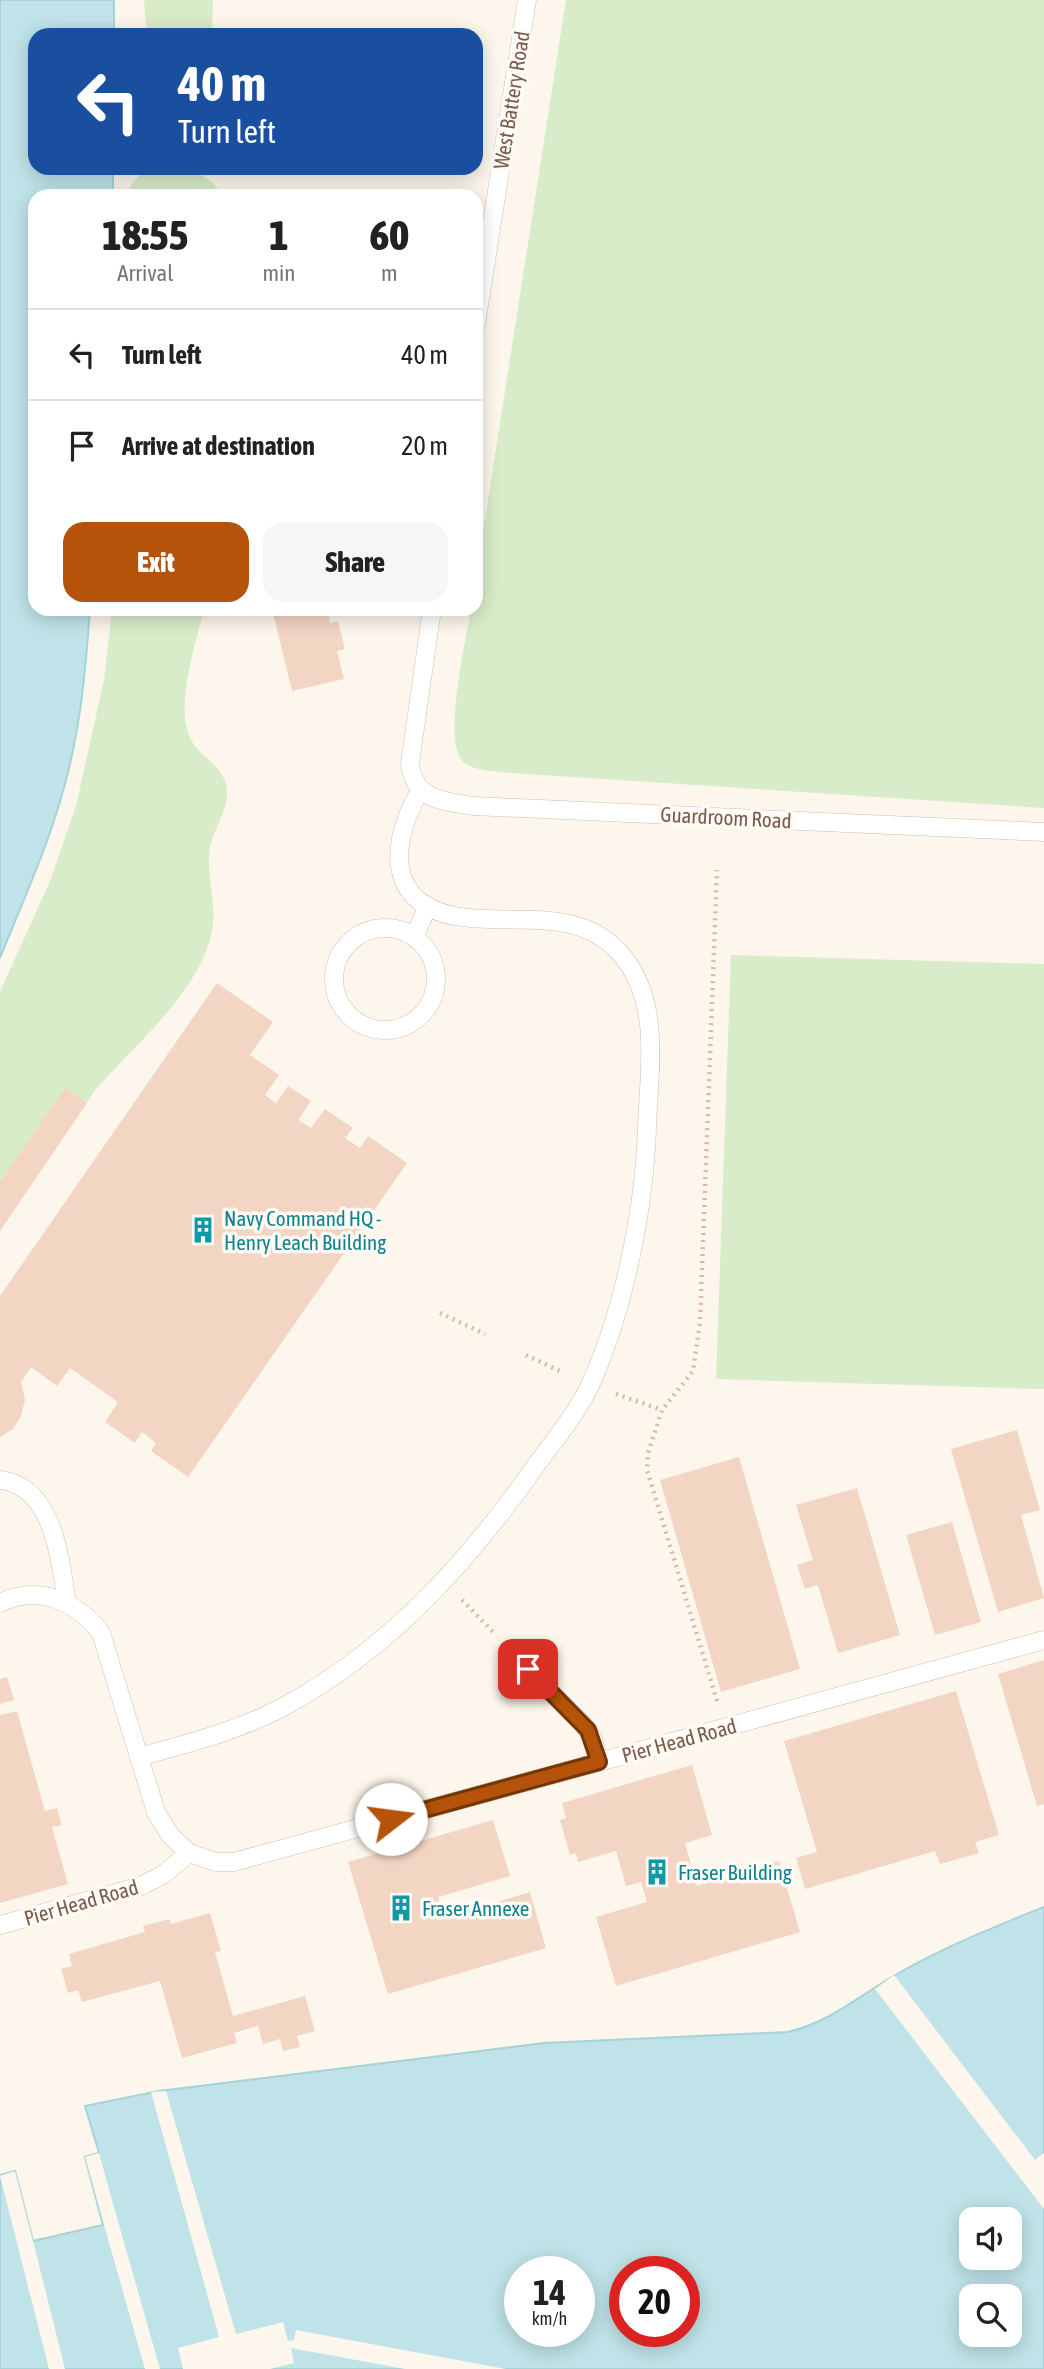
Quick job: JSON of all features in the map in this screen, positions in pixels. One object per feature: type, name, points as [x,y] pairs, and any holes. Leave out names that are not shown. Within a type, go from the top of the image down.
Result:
[{"type":"lane","name":"West Battery Road","points":[[483,280],[527,0]]},
{"type":"lane","points":[[139,1758],[225,1733],[281,1708],[348,1667],[391,1633],[491,1528],[576,1410],[603,1352],[629,1262],[646,1173],[650,1044],[639,981],[611,943],[574,925],[522,917],[456,916],[428,906],[407,887],[398,856],[404,821],[417,788],[410,749],[431,616]]},
{"type":"lane","name":"Guardroom Road","points":[[417,788],[434,799],[474,806],[1044,832]]},
{"type":"lane","points":[[414,937],[428,906]]},
{"type":"lane","points":[[382,928],[398,930],[414,937],[426,949],[434,964],[435,990],[429,1006],[417,1018],[394,1029],[369,1028],[355,1020],[343,1008],[334,985],[335,969],[345,946],[366,932],[382,928]]},
{"type":"lane","points":[[0,1480],[13,1482],[40,1502],[59,1552],[66,1603]]},
{"type":"lane","points":[[0,1603],[32,1594],[66,1603],[92,1622],[106,1644],[156,1812],[170,1835],[189,1853]]},
{"type":"lane","name":"Pier Head Road","points":[[0,1925],[141,1886],[164,1874],[189,1853],[216,1863],[234,1863],[1044,1640]]},
{"type":"lane","points":[[512,1654],[584,1725],[593,1739],[599,1762]]},
{"type":"path","points":[[717,870],[700,1322],[693,1371],[662,1410],[648,1453],[647,1470],[717,1701]]},
{"type":"path","points":[[440,1313],[485,1334]]},
{"type":"path","points":[[526,1355],[571,1376]]},
{"type":"path","points":[[607,1391],[662,1410]]},
{"type":"path","points":[[460,1598],[498,1637]]},
{"type":"green space","points":[[144,0],[213,0],[212,28],[146,28]]},
{"type":"green space","points":[[566,0],[1044,0],[1044,808],[477,769],[461,759],[456,747],[455,709],[470,616],[483,616],[483,532]]},
{"type":"green space","points":[[200,175],[218,189],[130,189],[138,177]]},
{"type":"green space","points":[[111,616],[202,616],[191,659],[185,714],[187,730],[193,743],[216,767],[226,784],[224,811],[209,855],[213,924],[208,947],[198,969],[166,1013],[95,1090],[87,1103],[65,1089],[0,1182],[0,992],[50,881],[76,806],[104,680]]},
{"type":"green space","points":[[731,955],[1044,964],[1044,1389],[716,1379]]},
{"type":"water","points":[[0,0],[114,0],[114,28],[28,28],[28,175],[113,175],[113,189],[28,189],[28,616],[89,616],[80,708],[63,792],[38,864],[0,958]]},
{"type":"water","points":[[1044,1907],[1044,2369],[0,2369],[0,2175],[15,2171],[33,2241],[103,2225],[85,2157],[99,2153],[85,2106],[159,2091],[544,2043],[788,2032],[832,2015],[897,1974],[969,1938]]},
{"type":"pier","points":[[894,1975],[1035,2160],[1044,2153],[1044,2209],[875,1989]]},
{"type":"pier","points":[[166,2091],[236,2334],[283,2322],[288,2341],[294,2340],[296,2330],[506,2369],[405,2369],[291,2348],[294,2363],[270,2369],[183,2369],[178,2348],[219,2337],[151,2092]]},
{"type":"pier","points":[[99,2153],[160,2369],[145,2369],[104,2225],[85,2157]]},
{"type":"pier","points":[[15,2171],[65,2369],[49,2369],[0,2176]]},
{"type":"building","points":[[274,616],[328,616],[330,623],[338,621],[345,649],[337,651],[344,679],[292,691]]},
{"type":"building","name":"Navy Command HQ - Henry Leach Building","points":[[217,983],[273,1022],[250,1055],[279,1075],[265,1095],[276,1103],[288,1086],[311,1101],[298,1120],[311,1128],[325,1109],[353,1128],[345,1138],[360,1148],[368,1136],[407,1163],[188,1477],[151,1451],[156,1443],[142,1432],[135,1443],[105,1422],[118,1402],[70,1368],[57,1386],[31,1367],[21,1382],[25,1400],[21,1416],[13,1429],[0,1437],[0,1296]]},
{"type":"building","points":[[65,1088],[87,1103],[0,1231],[0,1182]]},
{"type":"building","points":[[1017,1430],[1040,1510],[1021,1515],[1044,1598],[998,1612],[951,1449]]},
{"type":"building","points":[[739,1457],[800,1669],[721,1692],[660,1480]]},
{"type":"building","points":[[857,1488],[900,1635],[838,1653],[818,1585],[805,1589],[797,1565],[813,1560],[796,1505]]},
{"type":"building","points":[[952,1522],[981,1622],[935,1635],[906,1535]]},
{"type":"building","points":[[1044,1660],[1044,1804],[1037,1806],[998,1674]]},
{"type":"building","points":[[7,1677],[14,1700],[0,1704],[0,1679]]},
{"type":"building","points":[[956,1691],[999,1835],[975,1842],[979,1853],[940,1864],[935,1851],[805,1889],[796,1858],[817,1852],[784,1741]]},
{"type":"building","points":[[17,1711],[45,1811],[57,1808],[62,1825],[52,1827],[68,1884],[0,1903],[0,1715]]},
{"type":"building","name":"Fraser Building","points":[[692,1765],[712,1835],[685,1843],[697,1886],[779,1861],[800,1932],[616,1986],[596,1917],[647,1902],[641,1882],[626,1886],[616,1851],[578,1862],[576,1853],[570,1855],[560,1820],[566,1818],[562,1803]]},
{"type":"building","name":"Fraser Annexe","points":[[493,1820],[510,1876],[438,1897],[444,1918],[530,1892],[546,1948],[388,1994],[348,1862]]},
{"type":"building","points":[[210,1913],[221,1951],[215,1952],[233,2016],[305,1996],[315,2031],[297,2036],[300,2047],[283,2051],[280,2039],[263,2044],[258,2026],[234,2033],[237,2043],[182,2058],[160,1981],[82,2002],[78,1990],[68,1993],[61,1969],[72,1966],[69,1954],[145,1932],[143,1926],[169,1919],[171,1924]]},
{"type":"place","name":"Navy Command HQ - Henry Leach Building","points":[[203,1230]]},
{"type":"place","name":"Fraser Building","points":[[657,1872]]},
{"type":"place","name":"Fraser Annexe","points":[[401,1908]]},
{"type":"route","points":[[391,1819],[599,1762],[588,1730],[528,1669]]}]
